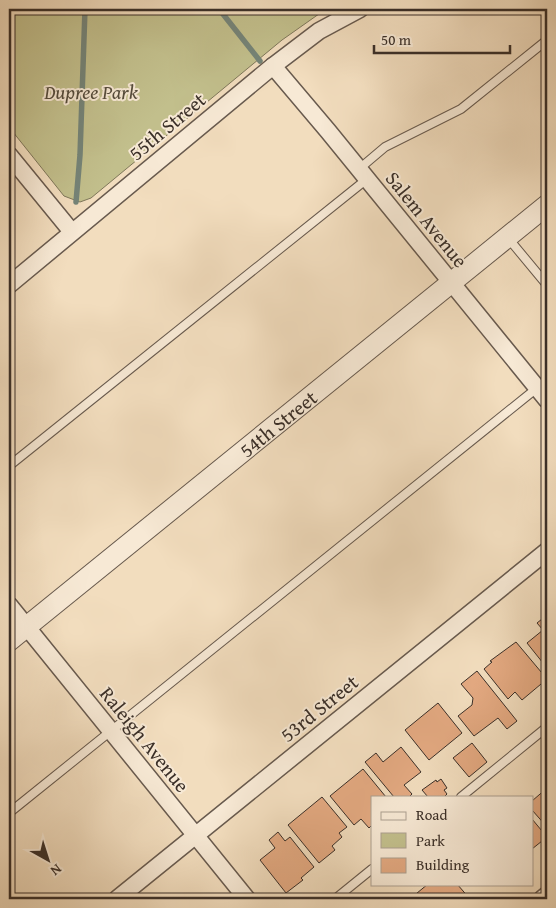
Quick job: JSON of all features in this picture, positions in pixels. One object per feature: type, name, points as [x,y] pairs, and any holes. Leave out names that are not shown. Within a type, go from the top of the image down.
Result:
[{"type":"street","name":"55th Street","points":[[9,285],[273,66],[319,31],[360,9]]},
{"type":"street","name":"Salem Avenue","points":[[273,66],[542,394]]},
{"type":"street","points":[[9,155],[72,232]]},
{"type":"street","name":"54th Street","points":[[9,642],[547,205]]},
{"type":"street","name":"53rd Street","points":[[117,899],[547,551]]},
{"type":"street","name":"Raleigh Avenue","points":[[9,605],[247,899]]},
{"type":"street","points":[[542,899],[547,895]]},
{"type":"lane","points":[[9,466],[363,174],[385,147],[461,109],[547,40]]},
{"type":"lane","points":[[508,238],[547,285]]},
{"type":"lane","points":[[9,814],[110,730],[542,394]]},
{"type":"lane","points":[[462,796],[547,727]]},
{"type":"lane","points":[[334,899],[371,870]]},
{"type":"green space","name":"Dupree Park","points":[[9,9],[326,9],[282,40],[91,198],[80,202],[64,196],[9,127]]},
{"type":"building","points":[[547,615],[547,668],[527,643],[543,630],[537,623]]},
{"type":"building","points":[[516,642],[547,679],[522,700],[515,692],[508,699],[484,669],[492,662],[490,661]]},
{"type":"building","points":[[477,671],[517,721],[507,729],[498,718],[474,736],[458,716],[472,705],[473,698],[461,684]]},
{"type":"building","points":[[438,703],[462,733],[429,760],[405,730]]},
{"type":"building","points":[[472,743],[487,762],[469,777],[453,758]]},
{"type":"building","points":[[401,747],[421,772],[404,785],[412,794],[410,796],[393,796],[365,762],[376,753],[383,762]]},
{"type":"building","points":[[363,769],[385,796],[371,796],[371,826],[369,828],[361,819],[354,825],[330,796]]},
{"type":"building","points":[[441,779],[447,788],[444,790],[447,794],[445,796],[427,796],[422,790],[436,780],[437,782]]},
{"type":"building","points":[[547,788],[547,827],[534,812],[534,799]]},
{"type":"building","points":[[322,797],[347,827],[339,833],[342,837],[332,846],[335,850],[319,863],[288,825]]},
{"type":"building","points":[[534,821],[547,837],[534,847]]},
{"type":"building","points":[[278,832],[285,841],[290,837],[314,867],[301,878],[303,880],[286,893],[260,860],[275,848],[269,840]]},
{"type":"building","points":[[426,886],[459,886],[470,899],[413,899],[411,898]]},
{"type":"waterway","points":[[76,202],[80,155],[85,9]]},
{"type":"waterway","points":[[219,9],[260,61]]}]
